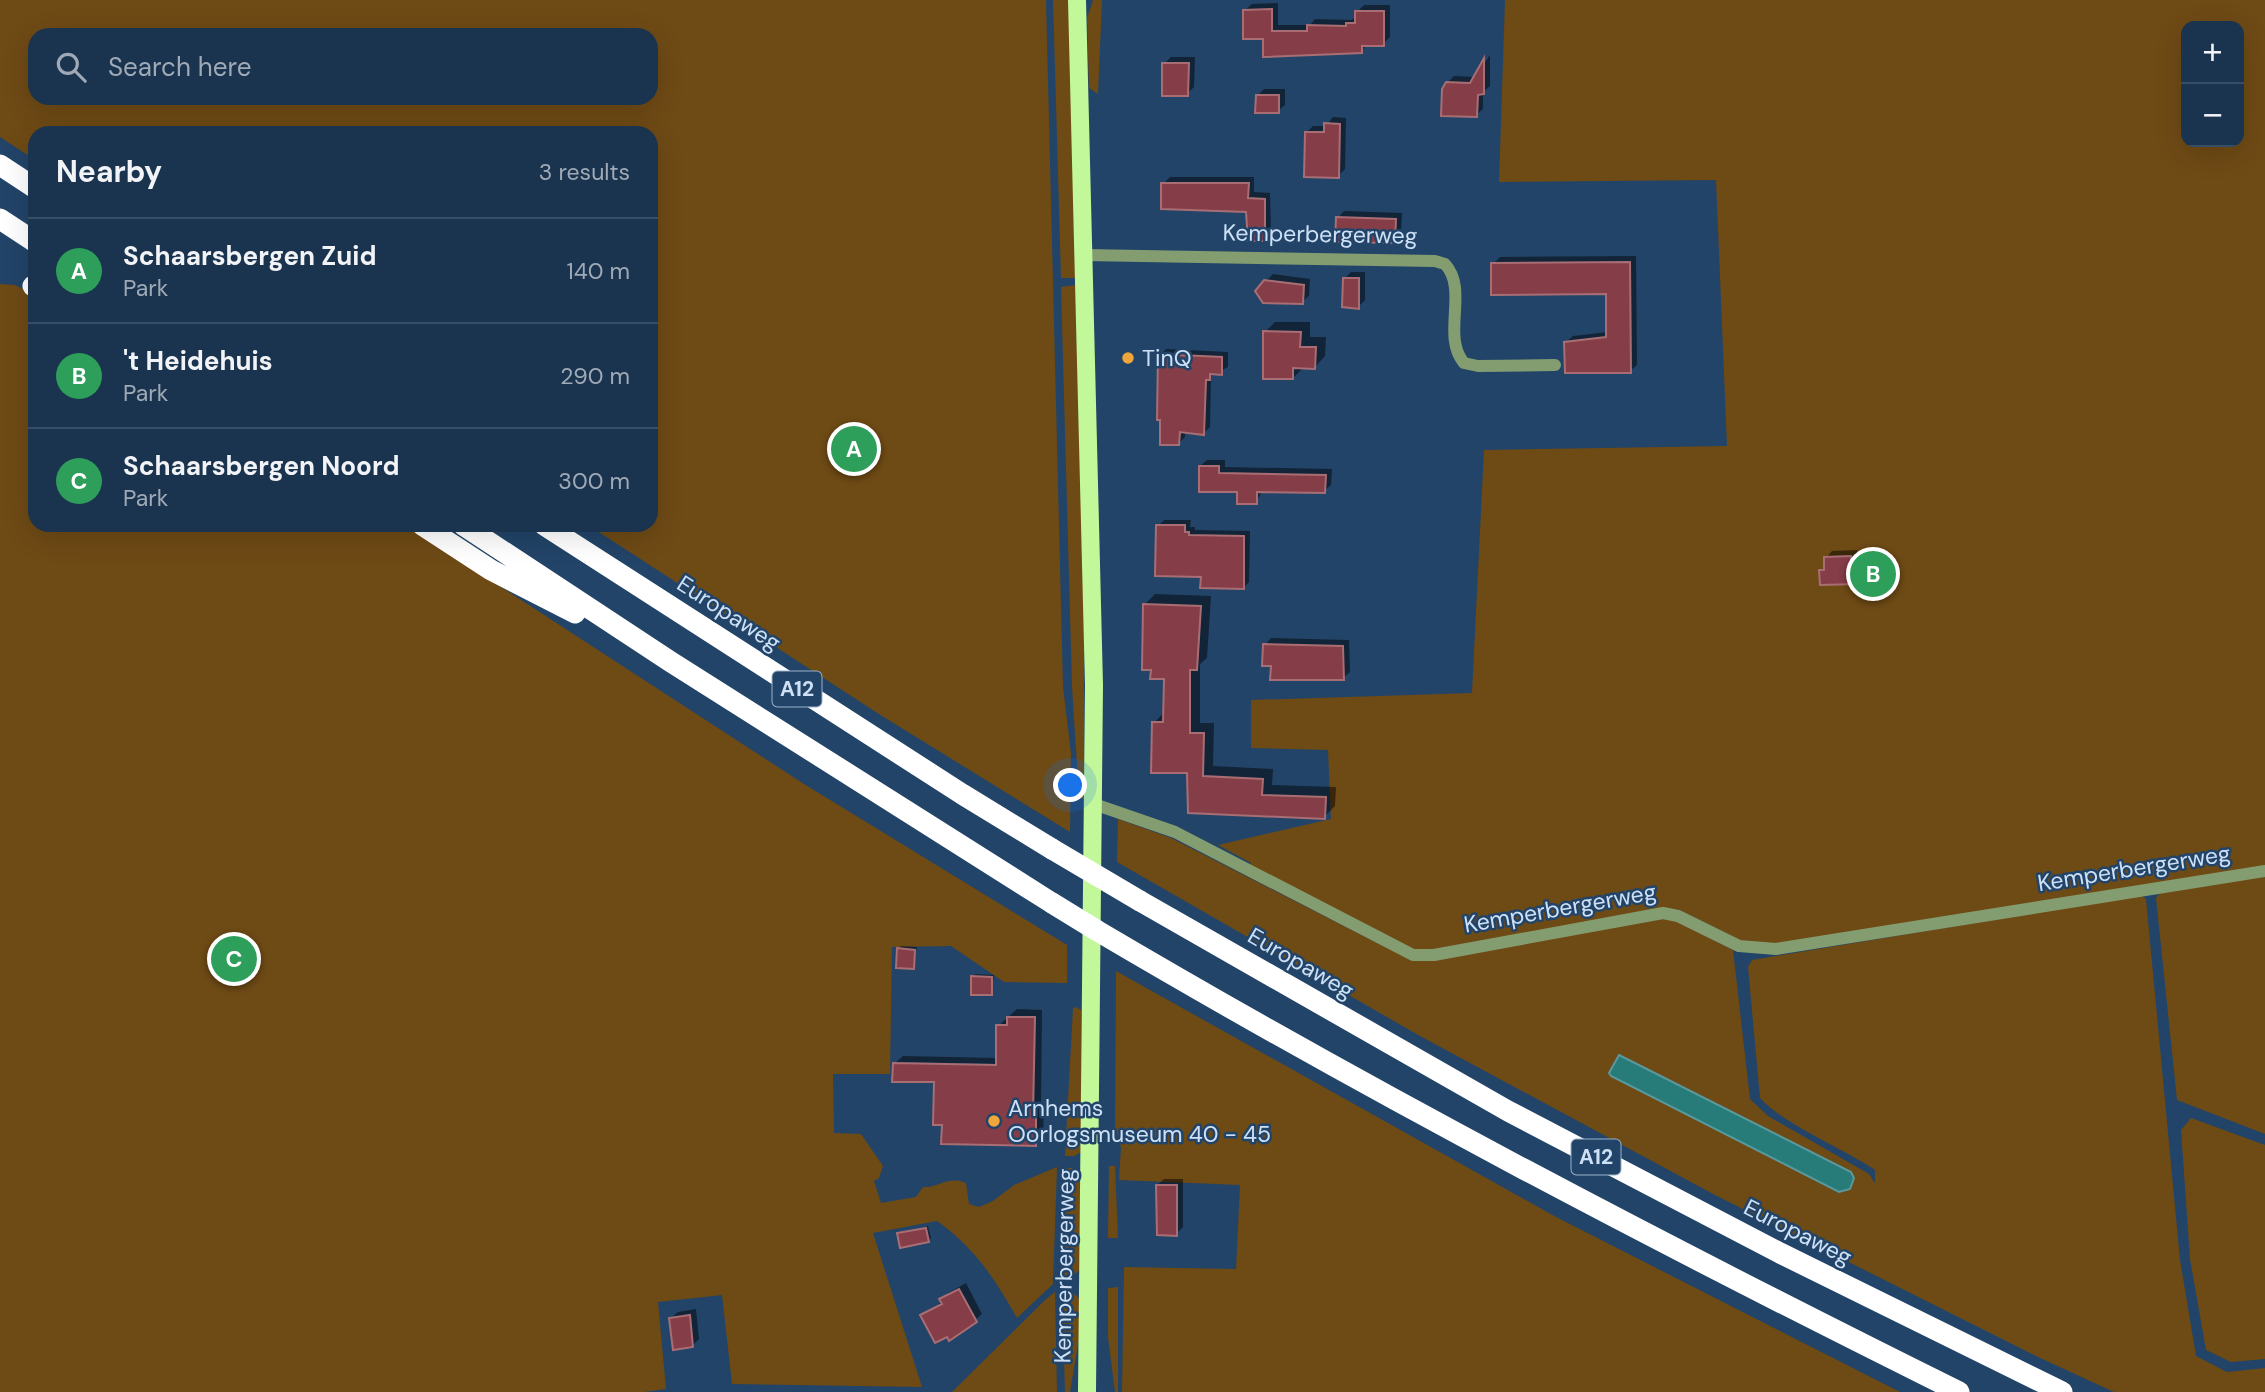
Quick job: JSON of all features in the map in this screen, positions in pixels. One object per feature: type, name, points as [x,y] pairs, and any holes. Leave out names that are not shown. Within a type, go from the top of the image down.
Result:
[{"type":"highway","points":[[0,165],[28,183]]},
{"type":"highway","points":[[0,219],[28,237]]},
{"type":"highway","name":"A12","points":[[433,532],[491,570],[671,662]]},
{"type":"highway","name":"A12","points":[[474,532],[671,662],[1139,955],[1449,1129],[1754,1290],[1959,1392]]},
{"type":"highway","name":"Europaweg","points":[[555,532],[950,787],[1052,849],[1508,1111],[1780,1253],[2062,1392]]},
{"type":"main road","name":"Kemperbergerweg","points":[[1077,0],[1091,506],[1094,804],[1087,1392]]},
{"type":"street","name":"Kemperbergerweg","points":[[1084,255],[1435,261],[1445,264],[1454,280],[1455,347],[1464,363],[1478,366],[1555,365]]},
{"type":"street","name":"Kemperbergerweg","points":[[1094,804],[1175,832],[1413,955],[1434,955],[1663,914],[1678,916],[1739,946],[1776,949],[2265,871]]},
{"type":"shaded area","points":[[0,0],[1046,0],[1063,687],[1071,753],[1070,832],[882,716],[599,532],[658,532],[658,126],[28,126],[28,155],[0,137]]},
{"type":"shaded area","points":[[1053,0],[1069,0],[1076,278],[1061,278]]},
{"type":"shaded area","points":[[1093,0],[1102,0],[1098,94],[1089,88],[1087,18]]},
{"type":"shaded area","points":[[1505,0],[2265,0],[2265,868],[1774,945],[1740,940],[1679,910],[1663,909],[1435,950],[1413,950],[1249,866],[1251,863],[1218,845],[1331,819],[1328,750],[1251,748],[1251,700],[1472,693],[1484,450],[1727,446],[1716,180],[1499,182]]},
{"type":"shaded area","points":[[0,284],[15,285],[28,292],[28,532],[417,532],[804,784],[1067,945],[1067,983],[1004,982],[951,946],[892,947],[890,1074],[833,1074],[834,1133],[861,1134],[883,1166],[879,1178],[874,1181],[881,1203],[916,1197],[923,1187],[954,1180],[966,1183],[969,1204],[979,1207],[993,1201],[1014,1185],[1057,1167],[1053,1284],[1017,1318],[983,1265],[962,1242],[937,1221],[873,1233],[922,1387],[732,1384],[722,1295],[658,1302],[666,1389],[644,1392],[0,1392]]},
{"type":"shaded area","points":[[1076,285],[1084,584],[1084,799],[1079,798],[1072,687],[1061,287]]},
{"type":"shaded area","points":[[1118,819],[1171,838],[1413,959],[1661,918],[1677,921],[1733,950],[1750,1099],[1768,1116],[1869,1174],[1875,1183],[1875,1170],[1784,1118],[1760,1098],[1748,967],[1752,960],[2141,895],[2146,899],[2180,1260],[2196,1356],[2227,1372],[2265,1368],[2265,1392],[2114,1392],[2038,1357],[1715,1195],[1420,1036],[1117,862]],"holes":[[[1619,1055],[1850,1172],[1853,1178],[1697,1118],[1611,1076]]]},
{"type":"shaded area","points":[[2265,876],[2265,1134],[2177,1100],[2156,898],[2160,893]]},
{"type":"shaded area","points":[[1116,971],[1556,1217],[1900,1392],[1122,1392],[1124,1267],[1236,1269],[1240,1185],[1119,1180],[1121,1148],[1115,1127]]},
{"type":"shaded area","points":[[1073,1008],[1081,1010],[1081,1152],[1074,1156],[1065,1156]]},
{"type":"shaded area","points":[[1619,1055],[1851,1172],[1854,1178],[1850,1189],[1839,1192],[1611,1076],[1609,1073]]},
{"type":"shaded area","points":[[2191,1118],[2265,1145],[2265,1359],[2231,1362],[2206,1350],[2190,1259],[2181,1130]]},
{"type":"shaded area","points":[[1109,1166],[1115,1166],[1118,1238],[1108,1238]]},
{"type":"shaded area","points":[[1064,1168],[1074,1168],[1081,1174],[1080,1270],[1070,1278],[1062,1279]]},
{"type":"shaded area","points":[[1118,1287],[1118,1392],[1115,1392],[1108,1337],[1108,1288]]},
{"type":"shaded area","points":[[1062,1291],[1071,1291],[1080,1299],[1079,1339],[1070,1392],[1065,1392]]},
{"type":"shaded area","points":[[1055,1292],[1057,1392],[952,1392],[1045,1300]]},
{"type":"building","points":[[1272,9],[1272,31],[1307,31],[1307,25],[1346,26],[1346,23],[1355,23],[1355,11],[1384,11],[1384,46],[1362,46],[1362,53],[1263,57],[1263,39],[1243,39],[1243,10]]},
{"type":"building","points":[[1484,58],[1484,94],[1478,95],[1477,117],[1441,116],[1442,89],[1446,82],[1470,83]]},
{"type":"building","points":[[1162,63],[1189,63],[1188,96],[1162,96]]},
{"type":"building","points":[[1256,95],[1279,95],[1279,113],[1255,113]]},
{"type":"building","points":[[1324,123],[1340,124],[1339,178],[1304,177],[1305,132],[1324,132]]},
{"type":"building","points":[[1161,183],[1249,183],[1248,198],[1265,199],[1265,241],[1248,241],[1246,212],[1161,209]]},
{"type":"building","points":[[1336,217],[1396,219],[1395,243],[1335,242]]},
{"type":"building","points":[[1630,262],[1631,373],[1565,373],[1564,342],[1606,337],[1606,294],[1491,295],[1491,263]]},
{"type":"building","points":[[1343,278],[1359,278],[1359,309],[1342,307]]},
{"type":"building","points":[[1264,280],[1304,285],[1303,304],[1263,303],[1255,291]]},
{"type":"building","points":[[1263,331],[1301,332],[1300,347],[1316,347],[1315,369],[1293,368],[1293,379],[1263,379]]},
{"type":"building","points":[[1158,354],[1222,357],[1222,375],[1210,374],[1210,380],[1206,380],[1204,435],[1180,432],[1179,445],[1160,445],[1160,420],[1157,420]]},
{"type":"building","points":[[1199,466],[1219,466],[1219,473],[1326,475],[1325,493],[1257,492],[1257,504],[1237,504],[1237,492],[1199,492]]},
{"type":"building","points":[[1156,525],[1185,525],[1185,532],[1189,532],[1189,535],[1244,536],[1244,589],[1200,588],[1201,577],[1155,576]]},
{"type":"building","points":[[1851,556],[1852,569],[1857,569],[1857,584],[1820,585],[1819,570],[1824,570],[1824,557]]},
{"type":"building","points":[[1143,604],[1201,606],[1197,670],[1190,670],[1190,733],[1204,733],[1203,776],[1263,779],[1262,795],[1326,797],[1325,819],[1188,813],[1187,773],[1151,773],[1152,722],[1163,722],[1164,679],[1150,679],[1151,670],[1142,670]]},
{"type":"building","points":[[1263,644],[1343,646],[1344,680],[1270,680],[1271,666],[1262,666]]},
{"type":"building","points":[[897,948],[915,950],[914,969],[896,968]]},
{"type":"building","points":[[971,976],[992,977],[992,995],[971,995]]},
{"type":"building","points":[[1007,1017],[1035,1017],[1033,1115],[1036,1116],[1036,1146],[941,1144],[942,1125],[933,1125],[934,1082],[892,1082],[893,1063],[996,1065],[996,1025],[1007,1025]]},
{"type":"building","points":[[1156,1185],[1177,1185],[1177,1236],[1157,1235]]},
{"type":"building","points":[[926,1228],[929,1242],[900,1248],[897,1233]]},
{"type":"building","points":[[959,1289],[977,1322],[949,1341],[947,1337],[935,1343],[920,1315],[942,1304],[939,1299]]},
{"type":"building","points":[[690,1315],[693,1347],[673,1350],[669,1318]]},
{"type":"place","name":"TinQ","points":[[1128,358]]},
{"type":"place","name":"Schaarsbergen Zuid","points":[[854,449]]},
{"type":"place","name":"'t Heidehuis","points":[[1873,574]]},
{"type":"place","name":"Schaarsbergen Noord","points":[[234,959]]},
{"type":"place","name":"Arnhems Oorlogsmuseum 40 - 45","points":[[994,1121]]}]
